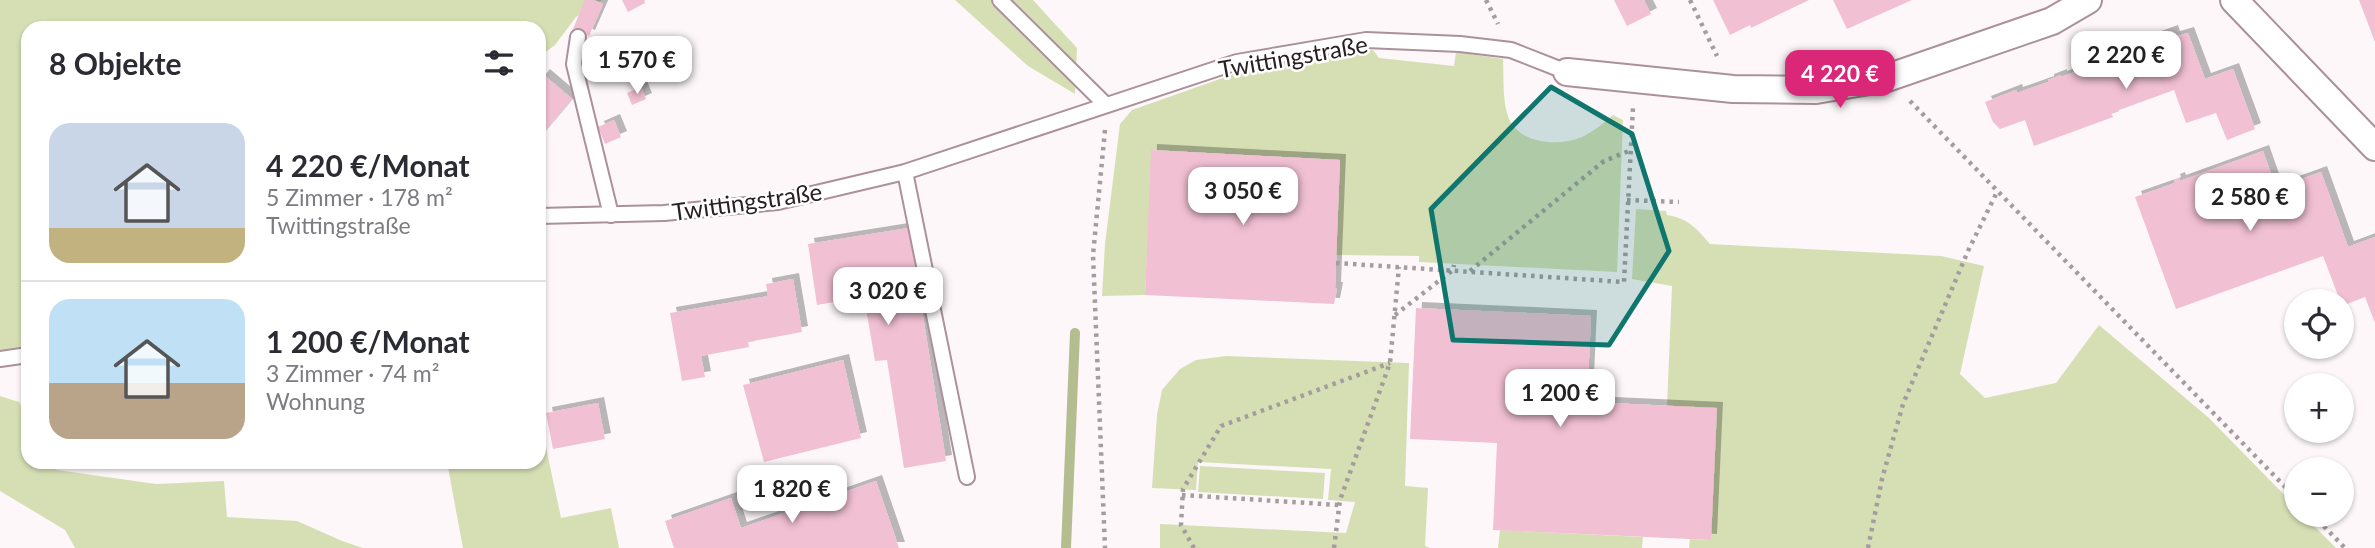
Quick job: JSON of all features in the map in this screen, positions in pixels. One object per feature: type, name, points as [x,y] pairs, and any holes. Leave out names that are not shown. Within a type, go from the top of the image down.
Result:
[{"type":"street","name":"Twittingstraße","points":[[1567,72],[1733,89],[1816,90],[1887,78],[2052,21],[2088,0]]},
{"type":"street","points":[[2234,0],[2375,147]]},
{"type":"lane","points":[[1000,0],[1106,105]]},
{"type":"lane","points":[[578,37],[575,64],[611,215]]},
{"type":"lane","name":"Twittingstraße","points":[[546,216],[664,214],[778,202],[905,172],[1237,62],[1366,40],[1460,44],[1511,50],[1567,72]]},
{"type":"lane","points":[[905,172],[967,477]]},
{"type":"lane","points":[[0,359],[21,356]]},
{"type":"path","points":[[1690,0],[1733,89]]},
{"type":"path","points":[[1887,78],[2284,486]]},
{"type":"path","points":[[1336,263],[1454,267],[1470,271],[1624,282],[1633,80]]},
{"type":"path","points":[[1105,548],[1093,255],[1106,105]]},
{"type":"path","points":[[1470,271],[1604,161],[1629,151]]},
{"type":"path","points":[[1868,548],[1882,479],[1903,404],[1968,251],[1997,192]]},
{"type":"path","points":[[1627,200],[1679,202]]},
{"type":"path","points":[[1334,548],[1339,505],[1390,363],[1399,267]]},
{"type":"path","points":[[1395,315],[1454,267]]},
{"type":"path","points":[[1194,548],[1181,525],[1183,489],[1221,426],[1390,363]]},
{"type":"path","points":[[1182,495],[1339,505]]},
{"type":"path","points":[[2325,527],[2345,548]]},
{"type":"highlighted area","points":[[1551,87],[1632,134],[1669,251],[1609,345],[1453,340],[1431,209]]},
{"type":"green space","points":[[0,0],[602,0],[576,17],[555,45],[546,52],[546,21],[21,21],[21,356],[0,359]]},
{"type":"green space","points":[[955,0],[1033,0],[1077,48],[1075,94],[1028,66]]},
{"type":"green space","points":[[1373,50],[1379,58],[1454,66],[1456,52],[1503,59],[1504,97],[1509,119],[1522,134],[1541,141],[1562,142],[1582,137],[1613,115],[1623,120],[1617,272],[1419,262],[1419,256],[1336,255],[1340,160],[1152,150],[1145,295],[1102,296],[1105,244],[1120,124],[1132,110],[1251,68],[1291,59]]},
{"type":"green space","points":[[1636,209],[1666,211],[1667,215],[1691,225],[1710,244],[1941,256],[1984,266],[1960,374],[1985,398],[2056,383],[2099,325],[2209,418],[2284,495],[2284,527],[2315,527],[2336,548],[1689,548],[1690,539],[1710,540],[1667,406],[1672,286],[1632,279]]},
{"type":"green space","points":[[1226,356],[1409,363],[1405,486],[1428,488],[1425,546],[1430,548],[1160,548],[1160,524],[1346,533],[1355,502],[1328,500],[1331,469],[1198,462],[1196,490],[1152,488],[1157,415],[1162,390],[1180,369],[1196,360]]},
{"type":"green space","points":[[0,396],[19,402],[21,406],[21,469],[56,469],[156,484],[224,481],[227,517],[297,521],[363,548],[75,548],[65,530],[0,491]]},
{"type":"green space","points":[[546,447],[561,518],[611,508],[619,548],[463,548],[448,469],[546,469]]},
{"type":"green space","points":[[1200,466],[1325,473],[1323,499],[1198,492]]},
{"type":"green space","points":[[1500,530],[1643,537],[1642,548],[1498,548]]},
{"type":"building","points":[[585,0],[603,4],[589,36],[573,29]]},
{"type":"building","points":[[622,0],[644,0],[645,3],[628,12]]},
{"type":"building","points":[[1614,0],[1644,0],[1651,14],[1627,26]]},
{"type":"building","points":[[1713,0],[1809,0],[1751,28],[1750,25],[1730,35]]},
{"type":"building","points":[[1833,0],[1912,0],[1847,29]]},
{"type":"building","points":[[2359,0],[2375,0],[2375,42]]},
{"type":"building","points":[[2172,31],[2174,37],[2188,33],[2205,79],[2233,69],[2255,129],[2227,140],[2216,113],[2186,123],[2174,90],[2111,113],[2113,117],[2034,146],[2025,120],[2000,129],[1993,122],[1985,102],[2094,65],[2092,60]]},
{"type":"building","points":[[546,77],[572,99],[546,130]]},
{"type":"building","points":[[641,87],[646,99],[632,105],[627,93]]},
{"type":"building","points":[[614,120],[621,137],[605,144],[598,127]]},
{"type":"building","points":[[1151,150],[1340,160],[1337,288],[1334,304],[1145,295]]},
{"type":"building","points":[[2263,151],[2276,188],[2321,172],[2348,247],[2375,237],[2375,323],[2365,297],[2354,301],[2354,289],[2336,289],[2323,256],[2176,309],[2135,197],[2175,183],[2174,180],[2179,178],[2180,181]]},
{"type":"building","points":[[909,228],[946,461],[904,468],[887,360],[875,361],[864,297],[817,305],[808,244]]},
{"type":"building","points":[[793,279],[802,332],[748,342],[749,347],[701,356],[705,377],[682,381],[670,313],[768,296],[766,284]]},
{"type":"building","points":[[1416,308],[1591,316],[1587,402],[1717,408],[1711,540],[1493,530],[1497,443],[1410,439]]},
{"type":"building","points":[[843,360],[861,438],[764,462],[743,385]]},
{"type":"building","points":[[598,403],[605,439],[553,449],[546,413]]},
{"type":"building","points":[[876,481],[899,548],[674,548],[665,521],[731,498],[741,528]]},
{"type":"waterway","points":[[1066,548],[1075,333]]}]
